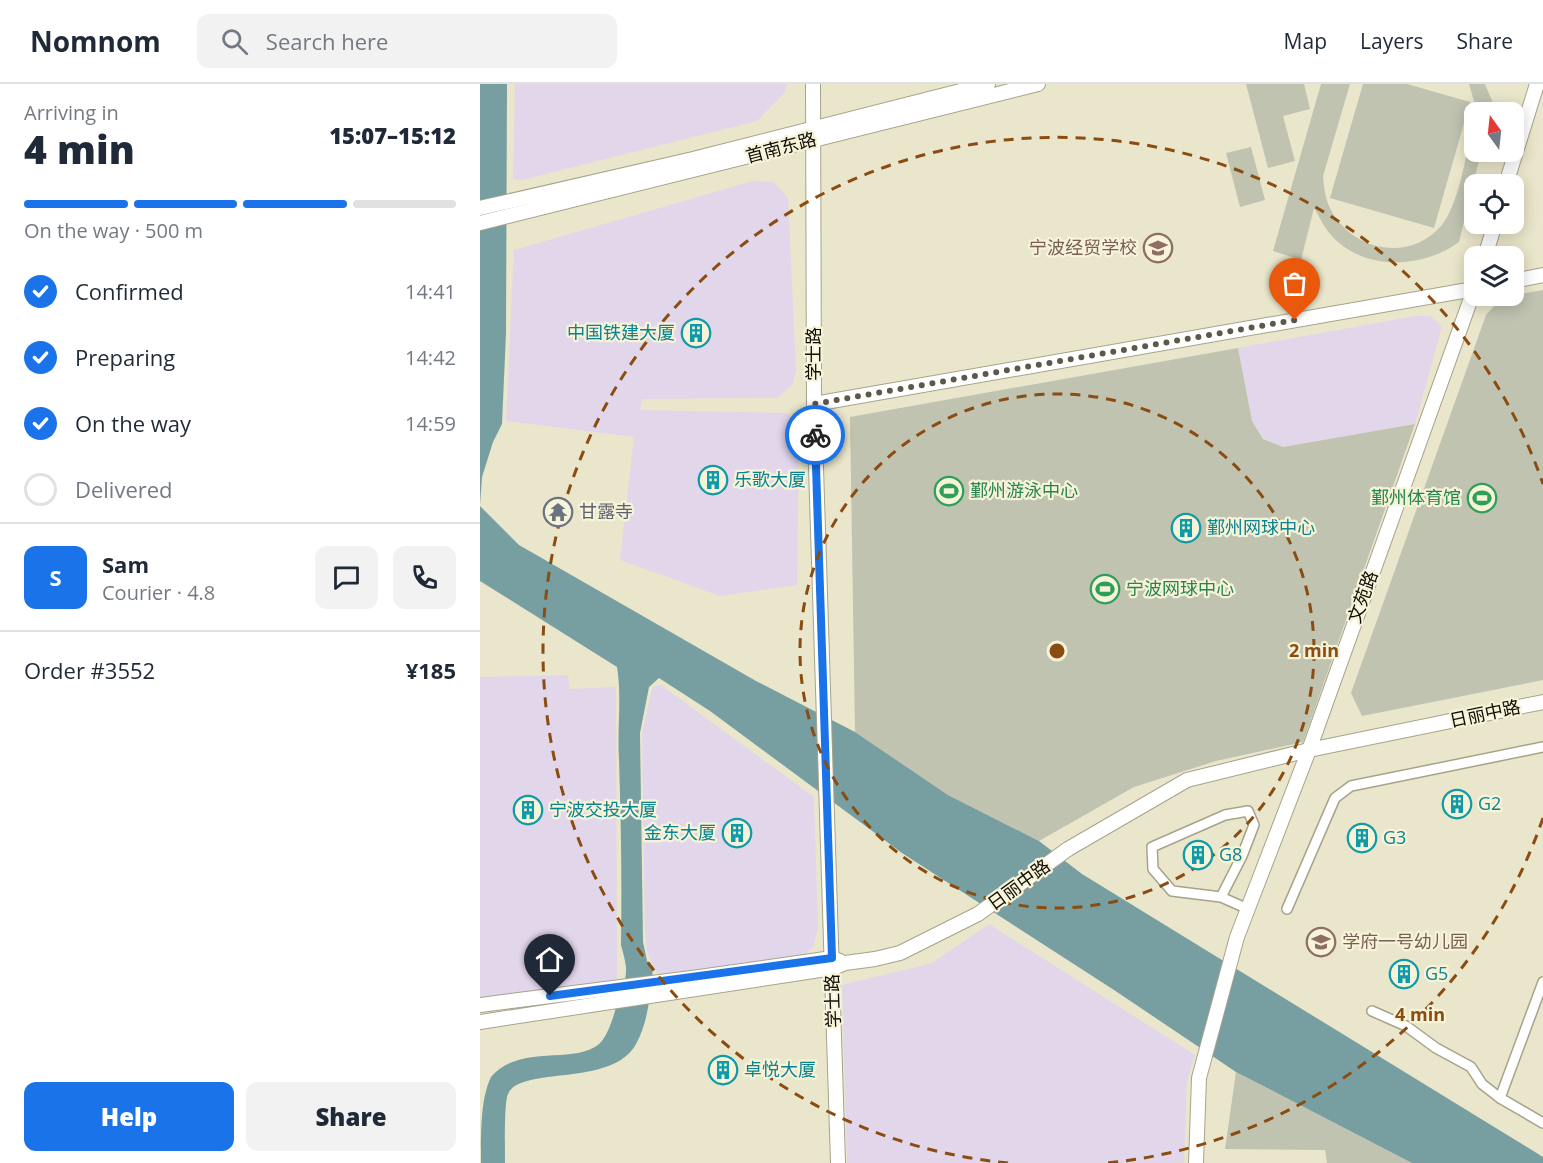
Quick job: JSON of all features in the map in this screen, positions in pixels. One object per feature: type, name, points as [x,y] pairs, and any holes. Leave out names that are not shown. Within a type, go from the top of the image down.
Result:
[{"type":"street","name":"学士路","points":[[813,84],[814,404],[826,811],[837,963],[838,1163]]},
{"type":"street","name":"首南东路","points":[[480,223],[988,84]]},
{"type":"street","name":"首南东路","points":[[480,208],[1038,84]]},
{"type":"street","points":[[1509,174],[1537,84]]},
{"type":"street","points":[[1524,279],[1543,275]]},
{"type":"street","name":"文苑路","points":[[814,404],[1464,291]]},
{"type":"street","name":"文苑路","points":[[1196,1163],[1199,1078],[1237,937],[1309,750],[1468,306]]},
{"type":"street","name":"日丽中路","points":[[480,1022],[598,997],[875,959],[900,952],[978,914],[1068,849],[1187,780],[1309,750],[1543,702]]},
{"type":"street","points":[[1287,909],[1335,798],[1351,786],[1543,747]]},
{"type":"street","points":[[1221,897],[1242,856],[1254,825],[1248,811],[1224,815],[1152,847],[1153,869],[1172,891],[1221,897],[1248,909]]},
{"type":"street","points":[[1500,1098],[1543,982]]},
{"type":"street","name":"日丽中路","points":[[480,1005],[598,997]]},
{"type":"street","points":[[1372,1011],[1406,1026],[1436,1048],[1471,1067],[1482,1084],[1500,1098],[1543,1123]]},
{"type":"shaded area","points":[[515,84],[787,84],[785,92],[757,121],[522,180],[513,179]]},
{"type":"shaded area","points":[[753,181],[773,182],[788,198],[796,370],[793,384],[777,398],[642,399],[640,410],[786,413],[799,424],[797,585],[720,596],[620,560],[634,437],[506,421],[514,250]]},
{"type":"shaded area","points":[[1415,316],[1430,316],[1442,326],[1415,424],[1283,447],[1263,438],[1252,421],[1238,348]]},
{"type":"shaded area","points":[[568,675],[570,689],[616,687],[617,985],[480,997],[480,677]]},
{"type":"shaded area","points":[[661,685],[814,797],[818,929],[813,947],[801,958],[660,977],[652,965],[647,951],[645,931],[642,734],[653,687]]},
{"type":"shaded area","points":[[989,924],[1195,1055],[1187,1082],[1184,1163],[847,1163],[842,985],[932,963]]},
{"type":"green space","points":[[1246,84],[1304,84],[1310,109],[1283,116],[1295,161],[1268,168]]},
{"type":"green space","points":[[1321,84],[1350,84],[1323,176],[1328,204],[1339,223],[1366,242],[1381,247],[1397,248],[1413,245],[1428,238],[1448,216],[1454,203],[1465,162],[1479,162],[1476,174],[1464,174],[1464,222],[1459,242],[1430,257],[1398,262],[1366,258],[1338,242],[1324,226],[1314,208],[1301,260],[1273,251]]},
{"type":"green space","points":[[1363,84],[1407,84],[1470,102],[1464,102],[1464,123],[1434,228],[1330,198]]},
{"type":"green space","points":[[1469,84],[1485,84],[1493,102],[1474,102]]},
{"type":"green space","points":[[1251,147],[1265,200],[1240,207],[1226,153]]},
{"type":"green space","name":"鄞州体育馆","points":[[1543,290],[1543,680],[1362,716],[1351,693],[1486,315],[1494,306],[1524,306],[1524,293]]},
{"type":"green space","name":"宁波网球中心","points":[[1238,348],[1252,421],[1263,439],[1283,447],[1415,424],[1303,742],[1216,761],[1134,787],[1039,841],[948,795],[855,732],[850,417]]},
{"type":"green space","points":[[1236,1072],[1412,1163],[1327,1163],[1325,1150],[1225,1149]]},
{"type":"water","points":[[480,84],[507,84],[506,333],[502,424],[493,442],[482,477],[480,505]]},
{"type":"water","points":[[480,506],[519,545],[756,681],[855,732],[948,795],[1039,841],[1082,874],[1543,1157],[1543,1163],[1412,1163],[1236,1072],[902,853],[710,711],[659,678],[649,687],[640,733],[643,942],[647,961],[653,968],[644,1026],[636,1044],[624,1058],[608,1066],[588,1072],[530,1080],[516,1085],[508,1094],[507,1099],[505,1163],[481,1163],[483,1107],[491,1077],[503,1066],[517,1060],[579,1053],[592,1049],[602,1041],[607,1033],[626,972],[621,945],[617,667],[480,581]]},
{"type":"way so far","points":[[815,435],[814,404],[1295,320]]},
{"type":"place","name":"宁波经贸学校","points":[[1158,248]]},
{"type":"place","name":"中国铁建大厦","points":[[696,333]]},
{"type":"place","name":"乐歌大厦","points":[[713,480]]},
{"type":"place","name":"鄞州游泳中心","points":[[949,491]]},
{"type":"place","name":"鄞州体育馆","points":[[1482,498]]},
{"type":"place","name":"甘露寺","points":[[558,512]]},
{"type":"place","name":"鄞州网球中心","points":[[1186,528]]},
{"type":"place","name":"宁波网球中心","points":[[1105,589]]},
{"type":"place","name":"G2","points":[[1457,804]]},
{"type":"place","name":"宁波交投大厦","points":[[528,810]]},
{"type":"place","name":"金东大厦","points":[[737,833]]},
{"type":"place","name":"G3","points":[[1362,838]]},
{"type":"place","name":"G8","points":[[1198,855]]},
{"type":"place","name":"学府一号幼儿园","points":[[1321,942]]},
{"type":"place","name":"G5","points":[[1404,974]]},
{"type":"place","name":"卓悦大厦","points":[[723,1070]]},
{"type":"route","points":[[550,996],[832,958],[815,435]]}]
